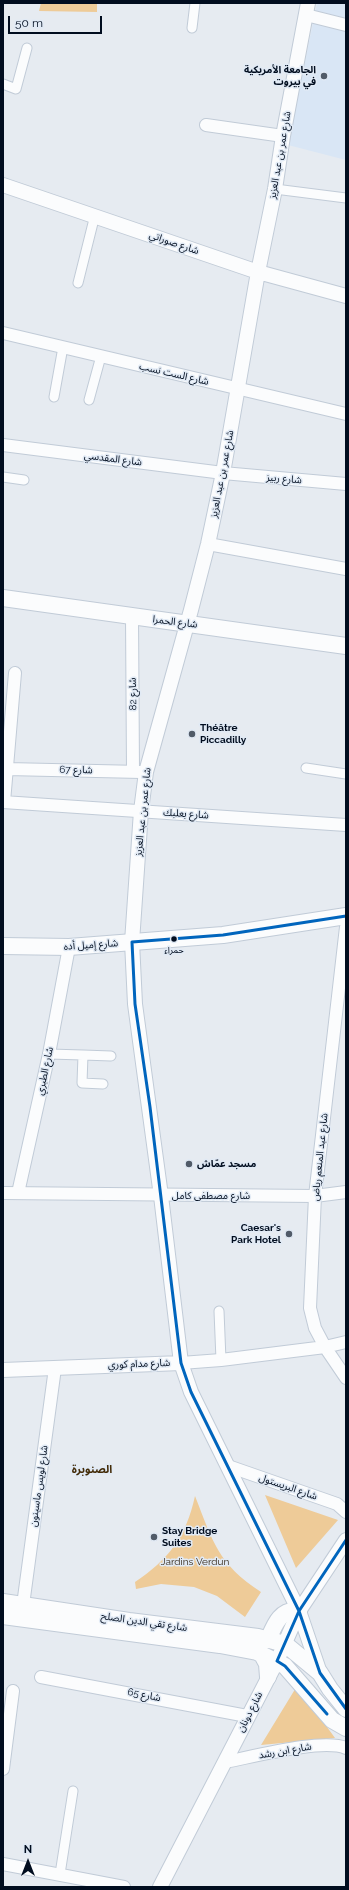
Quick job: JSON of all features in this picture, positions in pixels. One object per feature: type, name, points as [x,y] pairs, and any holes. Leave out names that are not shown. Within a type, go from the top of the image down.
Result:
[{"type":"main road","name":"شارع الحمرا","points":[[3,598],[346,646]]},
{"type":"main road","name":"شارع إميل أده","points":[[3,946],[69,947],[223,935],[346,916]]},
{"type":"main road","name":"شارع تقي الدين الصلح","points":[[3,1602],[264,1647],[276,1661],[285,1666],[332,1720],[346,1728]]},
{"type":"main road","points":[[268,1677],[264,1647],[275,1623],[288,1611],[299,1611]]},
{"type":"main road","name":"شارع تقي الدين الصلح","points":[[3,1616],[220,1645],[264,1647],[284,1644]]},
{"type":"main road","points":[[284,1644],[320,1673],[330,1689],[346,1709]]},
{"type":"street","points":[[192,28],[195,3]]},
{"type":"street","points":[[307,9],[346,25]]},
{"type":"street","name":"شارع عمر بن عبد العزيز","points":[[307,9],[283,136],[275,189],[258,272],[223,473],[208,544],[187,623],[140,772],[141,811],[132,942],[137,1027],[162,1196],[181,1362],[191,1392],[299,1611],[320,1673]]},
{"type":"street","points":[[3,84],[16,89],[27,48]]},
{"type":"street","points":[[206,125],[283,136]]},
{"type":"street","name":"شارع صوراتي","points":[[3,185],[258,272],[346,296]]},
{"type":"street","points":[[275,189],[346,198]]},
{"type":"street","points":[[78,283],[94,216]]},
{"type":"street","name":"شارع الست نسب","points":[[3,333],[346,414]]},
{"type":"street","points":[[54,397],[63,347]]},
{"type":"street","points":[[89,400],[101,356]]},
{"type":"street","name":"شارع المقدسي","points":[[3,445],[223,473]]},
{"type":"street","name":"شارع ربيز","points":[[223,473],[346,484]]},
{"type":"street","points":[[3,477],[24,480]]},
{"type":"street","points":[[208,544],[346,569]]},
{"type":"street","name":"شارع 82","points":[[132,616],[140,772]]},
{"type":"street","points":[[3,802],[14,673]]},
{"type":"street","points":[[306,768],[346,774]]},
{"type":"street","name":"شارع 67","points":[[6,769],[140,772]]},
{"type":"street","name":"شارع بعلبك","points":[[3,802],[346,825]]},
{"type":"street","name":"شارع عبد المنعم رياض","points":[[346,927],[315,1196],[310,1308],[315,1328],[325,1348],[346,1378]]},
{"type":"street","name":"شارع الطبري","points":[[18,1193],[49,1054],[69,947]]},
{"type":"street","points":[[49,1054],[111,1056]]},
{"type":"street","points":[[83,1055],[82,1083],[103,1084]]},
{"type":"street","name":"شارع مصطفى كامل","points":[[3,1193],[162,1196],[315,1196],[346,1192]]},
{"type":"street","points":[[219,1311],[221,1360]]},
{"type":"street","name":"شارع مدام كوري","points":[[3,1370],[221,1360],[325,1348],[346,1342]]},
{"type":"street","name":"شارع لويس ماسينون","points":[[23,1605],[55,1368]]},
{"type":"street","name":"شارع البريستول","points":[[228,1466],[337,1504],[346,1512]]},
{"type":"street","name":"شارع دونان","points":[[160,1887],[268,1677],[299,1611],[346,1540]]},
{"type":"street","name":"شارع 65","points":[[40,1677],[247,1716]]},
{"type":"street","points":[[3,1769],[13,1691]]},
{"type":"street","name":"شارع ابن رشد","points":[[225,1762],[313,1746],[332,1745],[346,1748]]},
{"type":"street","points":[[60,1874],[73,1791]]},
{"type":"street","points":[[3,1864],[124,1887]]},
{"type":"shaded area","name":"الجامعة الأمريكية في بيروت","points":[[317,3],[346,3],[346,160],[288,145]]},
{"type":"green space","points":[[41,3],[97,3],[97,12],[39,11]]},
{"type":"green space","points":[[265,1495],[338,1520],[296,1568]]},
{"type":"green space","name":"Jardins Verdun","points":[[195,1496],[212,1539],[219,1551],[235,1572],[261,1592],[245,1617],[217,1596],[194,1587],[161,1584],[136,1589],[135,1582],[167,1555],[181,1535],[187,1524]]},
{"type":"green space","points":[[297,1686],[335,1738],[261,1745]]},
{"type":"transit line","points":[[346,916],[223,935],[132,942],[135,1004],[150,1107],[181,1363],[191,1392],[299,1611],[320,1673],[346,1709]]},
{"type":"transit line","points":[[327,1714],[285,1666],[277,1661],[299,1611],[346,1540]]},
{"type":"place","name":"الجامعة الأمريكية في بيروت","points":[[324,76]]},
{"type":"place","name":"Théâtre Piccadilly","points":[[192,734]]},
{"type":"place","name":"حمراء","points":[[174,939]]},
{"type":"place","name":"مسجد عمّاش","points":[[189,1164]]},
{"type":"place","name":"Caesar's Park Hotel","points":[[289,1234]]},
{"type":"place","name":"Stay Bridge Suites","points":[[154,1537]]},
{"type":"district","name":"الصنوبرة","points":[[92,1470]]}]
